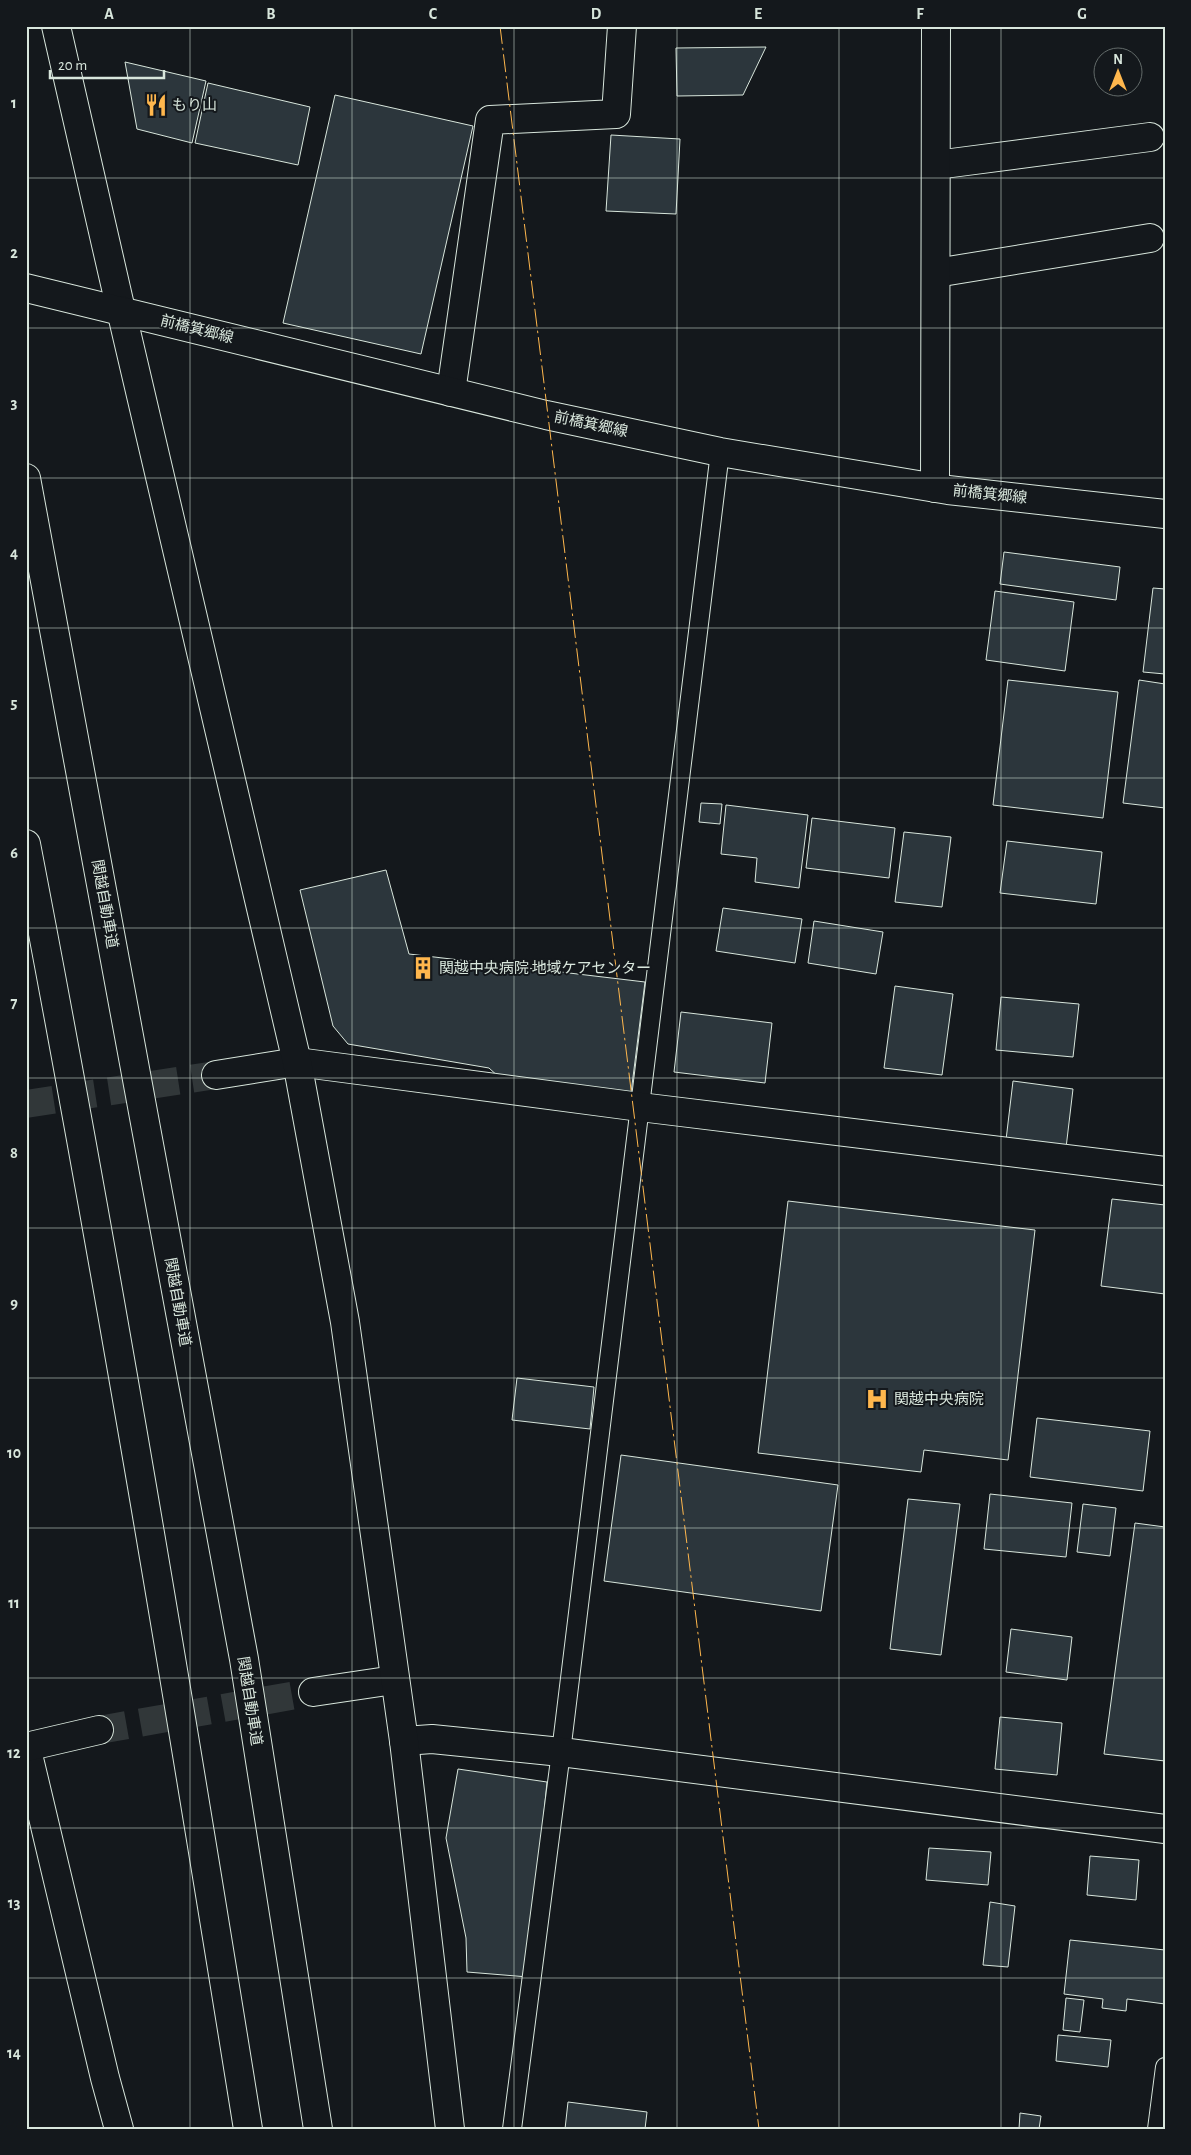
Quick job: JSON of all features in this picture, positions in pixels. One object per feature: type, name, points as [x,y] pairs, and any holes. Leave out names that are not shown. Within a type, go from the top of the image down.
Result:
[{"type":"main road","points":[[56,26],[297,1062],[345,1322],[404,1741],[450,2129]]},
{"type":"main road","points":[[451,392],[490,120],[616,114],[622,26]]},
{"type":"main road","points":[[935,488],[936,26]]},
{"type":"main road","points":[[936,164],[1150,137]]},
{"type":"main road","points":[[936,273],[1150,238]]},
{"type":"main road","name":"前橋箕郷線","points":[[26,288],[546,415],[720,452],[935,488],[1165,514]]},
{"type":"main road","name":"関越自動車道","points":[[26,478],[244,1659],[318,2129]]},
{"type":"main road","points":[[26,844],[61,1027],[174,1666],[248,2129]]},
{"type":"main road","points":[[216,1075],[297,1062],[640,1107],[1165,1171]]},
{"type":"main road","points":[[313,1692],[394,1680]]},
{"type":"main road","points":[[99,1730],[26,1746],[105,2078],[119,2129]]},
{"type":"main road","points":[[404,1741],[432,1739],[561,1752],[1165,1829]]},
{"type":"lane","points":[[512,2129],[561,1752],[720,452]]},
{"type":"lane","points":[[1157,2129],[1165,2067]]},
{"type":"building","points":[[766,47],[743,95],[677,96],[676,48]]},
{"type":"building","points":[[125,62],[206,81],[192,143],[137,129]]},
{"type":"building","points":[[208,83],[310,107],[298,165],[195,143]]},
{"type":"building","points":[[335,95],[473,126],[421,354],[283,323]]},
{"type":"building","points":[[611,135],[680,139],[676,214],[606,211]]},
{"type":"building","points":[[1004,552],[1120,567],[1116,600],[1000,584]]},
{"type":"building","points":[[1153,588],[1165,589],[1165,674],[1143,672]]},
{"type":"building","points":[[995,591],[1074,602],[1065,671],[986,660]]},
{"type":"building","points":[[1008,680],[1118,692],[1103,818],[993,805]]},
{"type":"building","points":[[1139,680],[1165,684],[1165,808],[1123,803]]},
{"type":"building","points":[[701,803],[722,804],[720,824],[699,822]]},
{"type":"building","points":[[726,805],[808,815],[799,888],[755,882],[757,858],[721,854]]},
{"type":"building","points":[[812,818],[895,828],[889,878],[806,868]]},
{"type":"building","points":[[904,832],[951,837],[942,907],[895,902]]},
{"type":"building","points":[[1007,841],[1102,852],[1096,904],[1000,893]]},
{"type":"building","name":"関越中央病院 地域ケアセンター","points":[[386,870],[409,954],[645,982],[631,1093],[500,1078],[489,1068],[348,1044],[333,1026],[300,890]]},
{"type":"building","points":[[723,908],[802,919],[795,963],[716,951]]},
{"type":"building","points":[[814,921],[883,932],[876,974],[808,963]]},
{"type":"building","points":[[895,986],[953,994],[942,1075],[884,1068]]},
{"type":"building","points":[[1001,997],[1079,1004],[1073,1057],[996,1050]]},
{"type":"building","points":[[681,1012],[772,1023],[765,1083],[674,1072]]},
{"type":"building","points":[[1013,1081],[1073,1089],[1066,1148],[1006,1140]]},
{"type":"building","points":[[1112,1199],[1165,1205],[1165,1294],[1101,1286]]},
{"type":"building","points":[[788,1201],[1035,1230],[1008,1460],[924,1450],[921,1472],[758,1453]]},
{"type":"building","points":[[517,1378],[594,1387],[590,1429],[512,1420]]},
{"type":"building","points":[[1037,1418],[1150,1431],[1143,1491],[1030,1477]]},
{"type":"building","points":[[621,1455],[838,1485],[821,1611],[604,1581]]},
{"type":"building","points":[[990,1494],[1072,1503],[1066,1557],[984,1549]]},
{"type":"building","points":[[908,1499],[960,1504],[941,1655],[890,1649]]},
{"type":"building","points":[[1083,1504],[1116,1508],[1110,1556],[1077,1552]]},
{"type":"building","points":[[1135,1523],[1165,1527],[1165,1761],[1104,1754]]},
{"type":"building","points":[[1011,1629],[1072,1637],[1067,1680],[1006,1672]]},
{"type":"building","points":[[1000,1717],[1062,1723],[1057,1775],[995,1769]]},
{"type":"building","points":[[458,1769],[547,1782],[528,1977],[467,1972],[466,1938],[446,1838]]},
{"type":"building","points":[[929,1848],[991,1852],[988,1885],[926,1880]]},
{"type":"building","points":[[1090,1856],[1139,1860],[1136,1900],[1087,1895]]},
{"type":"building","points":[[990,1902],[1015,1906],[1008,1967],[983,1965]]},
{"type":"building","points":[[1070,1940],[1165,1950],[1165,2004],[1127,1999],[1126,2011],[1102,2008],[1103,1999],[1064,1994]]},
{"type":"building","points":[[1066,1998],[1084,2000],[1080,2032],[1063,2030]]},
{"type":"building","points":[[1058,2035],[1111,2040],[1108,2067],[1056,2061]]},
{"type":"building","points":[[568,2102],[647,2112],[645,2129],[565,2129]]},
{"type":"building","points":[[1020,2113],[1041,2116],[1039,2129],[1019,2129]]},
{"type":"tunnel","points":[[26,1104],[216,1075]]},
{"type":"tunnel","points":[[99,1730],[313,1692]]},
{"type":"power","points":[[500,26],[759,2129]]},
{"type":"place","name":"もり山","points":[[156,105]]},
{"type":"place","name":"関越中央病院 地域ケアセンター","points":[[423,968]]},
{"type":"place","name":"関越中央病院","points":[[877,1399]]}]
